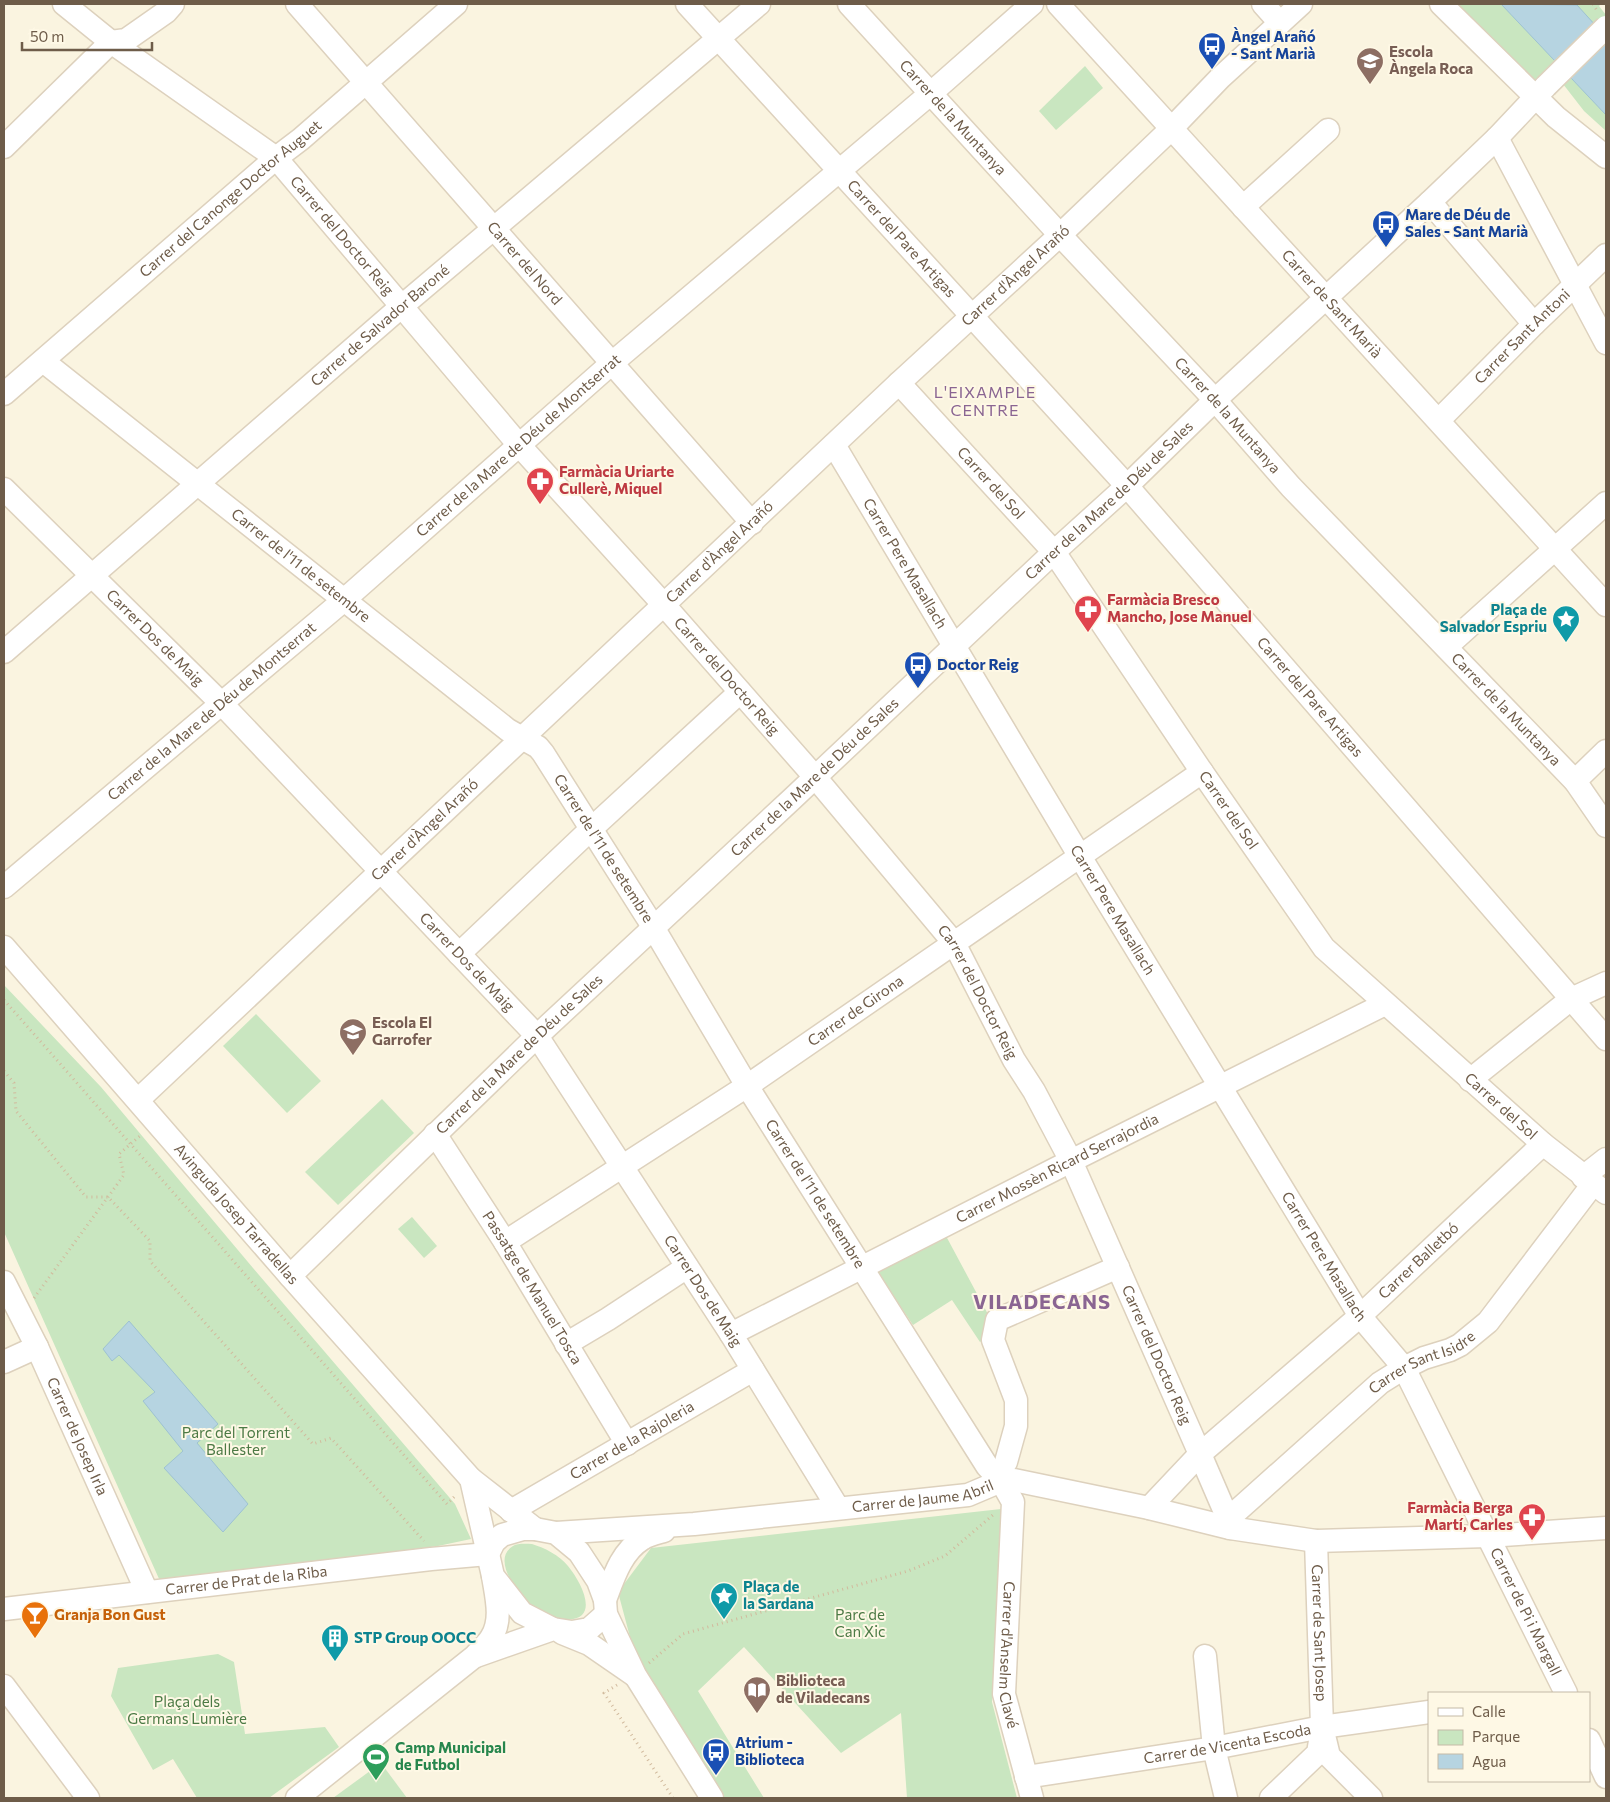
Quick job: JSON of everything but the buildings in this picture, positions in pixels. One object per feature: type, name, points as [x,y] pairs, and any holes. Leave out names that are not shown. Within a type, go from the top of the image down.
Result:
[{"type":"street","name":"Carrer del Doctor Reig","points":[[64,4],[110,42],[276,158],[519,445],[664,605],[815,777],[954,943],[1014,1060],[1034,1091],[1071,1161],[1229,1523]]},
{"type":"street","points":[[4,147],[110,42],[126,40],[166,12],[173,4]]},
{"type":"street","name":"Carrer del Nord","points":[[297,4],[752,523]]},
{"type":"street","name":"Carrer del Canonge Doctor Auguet","points":[[4,394],[456,4]]},
{"type":"street","name":"Carrer del Pare Artigas","points":[[687,4],[1127,486],[1606,1039]]},
{"type":"street","name":"Carrer de Salvador Baroné","points":[[4,652],[402,306],[759,4]]},
{"type":"street","name":"Carrer de la Muntanya","points":[[849,4],[1060,235],[1215,400],[1291,487],[1575,781],[1606,826]]},
{"type":"street","name":"Carrer de la Mare de Déu de Montserrat","points":[[4,887],[344,600],[612,363],[930,94],[1032,4]]},
{"type":"street","name":"Carrer de Sant Marià","points":[[1058,4],[1606,605]]},
{"type":"street","points":[[1263,4],[1280,23]]},
{"type":"street","name":"Carrer d'Àngel Arañó","points":[[138,1100],[972,315],[1060,235],[1171,129],[1220,78],[1301,4]]},
{"type":"street","points":[[1441,4],[1541,91],[1556,117],[1606,157]]},
{"type":"street","name":"Carrer de la Mare de Déu de Sales","points":[[290,1276],[537,1036],[654,929],[1054,552],[1127,486],[1325,297],[1430,202],[1497,138],[1541,91],[1606,27]]},
{"type":"street","points":[[1243,207],[1328,130]]},
{"type":"street","points":[[1497,138],[1606,343]]},
{"type":"street","points":[[1430,202],[1534,324]]},
{"type":"street","name":"Carrer Sant Antoni","points":[[1439,420],[1534,324],[1575,287],[1606,255]]},
{"type":"street","name":"Carrer de l'11 de setembre","points":[[43,361],[508,730],[538,747],[592,829],[747,1086],[987,1466],[1003,1472]]},
{"type":"street","name":"Carrer del Sol","points":[[900,383],[1054,552],[1202,772],[1324,948],[1543,1144],[1594,1184]]},
{"type":"street","name":"Carrer Pere Masallach","points":[[834,445],[1079,855],[1360,1316],[1404,1368]]},
{"type":"street","name":"Carrer Dos de Maig","points":[[4,489],[222,704],[537,1036],[731,1334],[838,1508]]},
{"type":"street","points":[[1446,647],[1606,503]]},
{"type":"street","points":[[459,954],[740,692]]},
{"type":"street","points":[[1575,781],[1606,751]]},
{"type":"street","name":"Carrer de Girona","points":[[505,1242],[747,1086],[1079,855],[1202,772]]},
{"type":"street","name":"Avinguda Josep Tarradellas","points":[[4,947],[290,1276],[471,1479],[511,1511],[546,1531]]},
{"type":"street","points":[[1470,1080],[1571,999],[1606,983]]},
{"type":"street","name":"Carrer Mossèn Ricard Serrajordia","points":[[731,1334],[1219,1086],[1385,1004]]},
{"type":"street","name":"Passatge de Manuel Tosca","points":[[435,1134],[505,1242],[627,1444]]},
{"type":"street","name":"Carrer Balletbó","points":[[1149,1508],[1200,1454],[1360,1316],[1543,1144]]},
{"type":"street","name":"Carrer Sant Isidre","points":[[1229,1523],[1380,1383],[1424,1358],[1455,1347],[1488,1322],[1594,1184],[1606,1159]]},
{"type":"street","points":[[566,1344],[687,1267]]},
{"type":"street","points":[[1003,1472],[1016,1426],[1016,1400],[993,1340],[997,1320],[1118,1267]]},
{"type":"street","name":"Carrer de Josep Irla","points":[[4,1282],[37,1347],[146,1592]]},
{"type":"street","points":[[4,1362],[37,1347]]},
{"type":"street","name":"Carrer de Pi i Margall","points":[[1404,1368],[1566,1692]]},
{"type":"street","name":"Carrer de la Rajoleria","points":[[511,1511],[753,1370]]},
{"type":"street","name":"Carrer de Jaume Abril","points":[[546,1531],[694,1524],[968,1495],[1003,1472],[1014,1480],[1229,1523]]},
{"type":"street","name":"Carrer d'Anselm Clavé","points":[[1003,1472],[1013,1502],[1004,1694],[1032,1798]]},
{"type":"street","name":"Avinguda Josep Tarradellas","points":[[471,1479],[488,1554]]},
{"type":"street","points":[[1229,1523],[1316,1541],[1488,1536],[1606,1528]]},
{"type":"street","name":"Carrer de Jaume Abril","points":[[606,1607],[617,1570],[626,1555],[641,1540],[665,1531],[694,1524]]},
{"type":"street","points":[[297,1798],[475,1656],[492,1637],[498,1610],[488,1554],[494,1542],[502,1535],[522,1529],[546,1531],[579,1552],[598,1581],[606,1607],[635,1676],[712,1798]]},
{"type":"street","name":"Carrer de Sant Josep","points":[[1316,1541],[1322,1728],[1329,1756],[1370,1798]]},
{"type":"street","name":"Carrer de Prat de la Riba","points":[[4,1609],[488,1554]]},
{"type":"street","points":[[493,1576],[522,1613],[553,1630],[589,1644],[635,1676]]},
{"type":"street","points":[[475,1656],[553,1630],[572,1632],[589,1629],[606,1607]]},
{"type":"street","points":[[1205,1656],[1214,1748],[1226,1798]]},
{"type":"street","points":[[4,1686],[88,1798]]},
{"type":"street","name":"Carrer de Vicenta Escoda","points":[[1026,1777],[1428,1712]]},
{"type":"street","points":[[1271,1798],[1318,1752],[1322,1728]]},
{"type":"street","points":[[1590,1742],[1606,1777]]},
{"type":"path","points":[[4,1000],[447,1504],[471,1479]]},
{"type":"path","points":[[4,1070],[14,1083],[16,1112],[86,1197],[108,1196],[150,1240],[150,1261],[313,1444],[331,1438],[429,1546],[431,1559]]},
{"type":"path","points":[[32,1299],[124,1175],[119,1154],[157,1121]]},
{"type":"path","points":[[673,1798],[604,1693],[635,1676],[683,1634],[908,1571],[945,1556],[1000,1509],[1003,1472]]},
{"type":"green space","points":[[1453,4],[1601,4],[1599,6],[1606,15],[1606,131],[1584,111],[1549,66],[1533,85]]},
{"type":"green space","points":[[1085,66],[1103,88],[1056,130],[1039,111]]},
{"type":"green space","name":"Parc del Torrent Ballester","points":[[4,985],[101,1087],[455,1504],[471,1539],[438,1546],[160,1581],[4,1232]]},
{"type":"green space","points":[[256,1014],[321,1081],[287,1113],[223,1046]]},
{"type":"green space","points":[[382,1099],[414,1133],[338,1205],[305,1172]]},
{"type":"green space","points":[[412,1217],[437,1246],[424,1258],[398,1229]]},
{"type":"green space","points":[[946,1236],[990,1318],[985,1338],[980,1342],[952,1300],[913,1325],[877,1272]]},
{"type":"green space","name":"Parc de Can Xic","points":[[1001,1509],[992,1702],[1017,1798],[907,1798],[901,1713],[841,1753],[744,1647],[698,1691],[764,1798],[724,1798],[634,1652],[618,1592],[651,1548]]},
{"type":"green space","points":[[532,1544],[556,1555],[573,1573],[579,1582],[586,1601],[582,1615],[574,1619],[548,1616],[530,1604],[516,1589],[506,1570],[504,1560],[507,1552],[513,1546]]},
{"type":"green space","name":"Plaça dels Germans Lumière","points":[[218,1654],[234,1662],[245,1734],[325,1727],[339,1747],[269,1798],[197,1798],[173,1759],[153,1770],[111,1696],[118,1668]]},
{"type":"green space","name":"Camp Municipal de Futbol","points":[[381,1763],[407,1798],[333,1798]]},
{"type":"water","points":[[1501,4],[1577,5],[1606,37],[1606,115]]},
{"type":"water","points":[[129,1321],[218,1424],[197,1443],[248,1504],[223,1532],[164,1468],[183,1451],[143,1401],[155,1392],[119,1355],[112,1361],[103,1349]]},
{"type":"place","name":"Àngel Arañó - Sant Marià","points":[[1212,70]]},
{"type":"place","name":"Escola Àngela Roca","points":[[1370,85]]},
{"type":"place","name":"Mare de Déu de Sales - Sant Marià","points":[[1386,248]]},
{"type":"place","name":"Farmàcia Uriarte Cullerè, Miquel","points":[[540,505]]},
{"type":"place","name":"Farmàcia Bresco Mancho, Jose Manuel","points":[[1088,633]]},
{"type":"place","name":"Plaça de Salvador Espriu","points":[[1566,643]]},
{"type":"place","name":"Doctor Reig","points":[[918,689]]},
{"type":"place","name":"Escola El Garrofer","points":[[353,1056]]},
{"type":"place","name":"Farmàcia Berga Martí, Carles","points":[[1532,1541]]},
{"type":"place","name":"Plaça de la Sardana","points":[[724,1620]]},
{"type":"place","name":"Granja Bon Gust","points":[[35,1639]]},
{"type":"place","name":"STP Group OOCC","points":[[335,1662]]},
{"type":"place","name":"Biblioteca de Viladecans","points":[[757,1714]]},
{"type":"place","name":"Atrium - Biblioteca","points":[[716,1776]]},
{"type":"place","name":"Camp Municipal de Futbol","points":[[376,1781]]},
{"type":"district","name":"L'EIXAMPLE CENTRE","points":[[985,401]]},
{"type":"district","name":"VILADECANS","points":[[1042,1302]]}]
